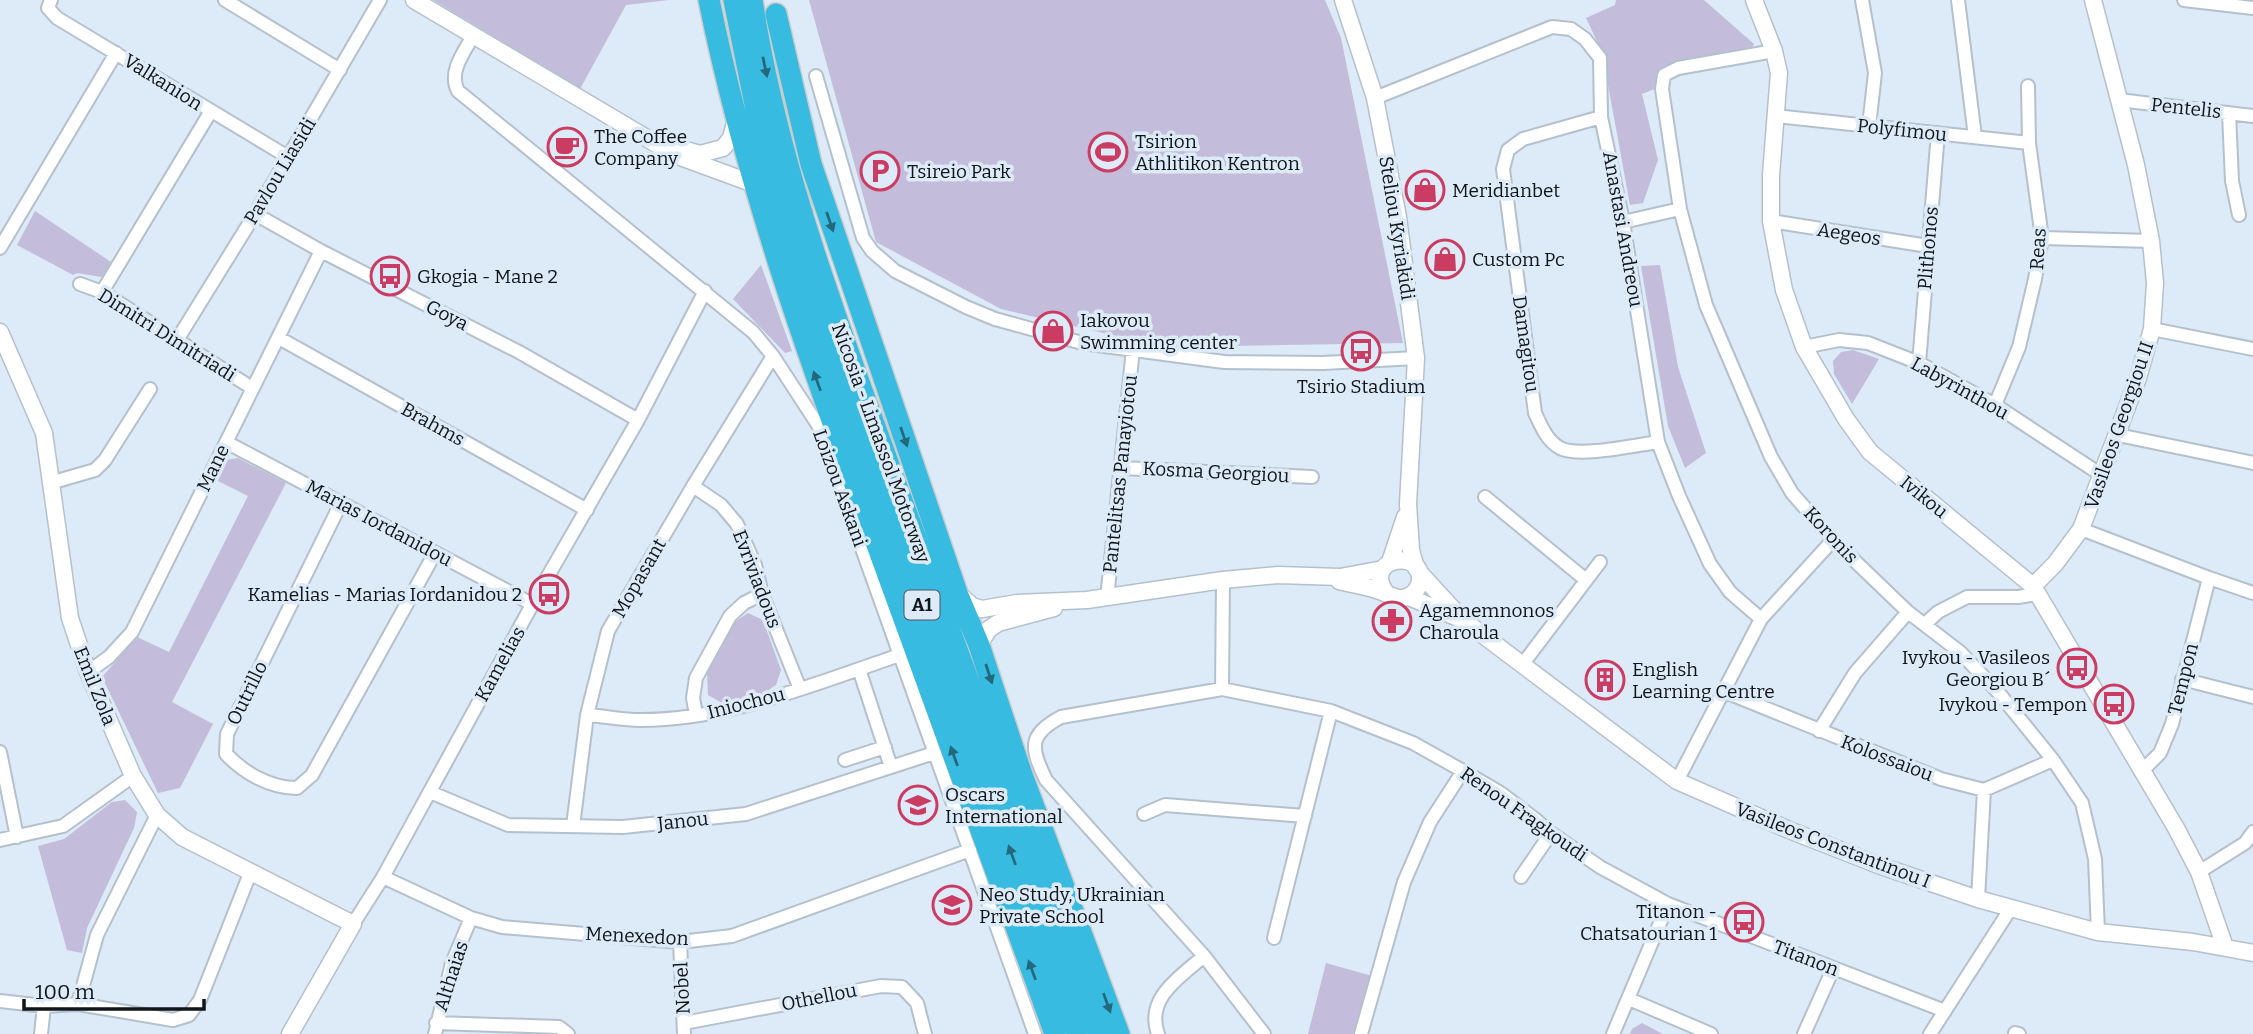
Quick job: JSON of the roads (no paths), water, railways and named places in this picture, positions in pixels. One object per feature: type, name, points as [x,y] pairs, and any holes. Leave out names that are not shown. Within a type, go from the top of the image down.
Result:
[{"type":"highway","points":[[711,0],[736,118],[762,179]]},
{"type":"highway","points":[[711,0],[751,134],[802,337],[1055,1034]]},
{"type":"highway","name":"Nicosia - Limassol Motorway","points":[[734,0],[762,179],[804,284],[1077,1034]]},
{"type":"highway","name":"Nicosia - Limassol Motorway","points":[[752,0],[779,131],[826,291],[1099,1034]]},
{"type":"highway","points":[[775,7],[785,91],[812,241]]},
{"type":"highway","points":[[775,7],[811,164],[957,593],[979,645],[1022,775],[1119,1034]]},
{"type":"street","name":"Valkanion","points":[[51,0],[48,8],[57,18],[288,157]]},
{"type":"street","points":[[225,0],[340,70]]},
{"type":"street","name":"Pavlou Liasidi","points":[[177,340],[255,214],[380,0]]},
{"type":"street","points":[[414,0],[674,155],[762,179]]},
{"type":"street","name":"Steliou Kyriakidi","points":[[1343,0],[1374,98],[1398,217],[1416,358],[1408,504],[1411,550],[1417,569]]},
{"type":"street","name":"Ivikou","points":[[1754,0],[1774,51],[1779,73],[1771,175],[1771,221],[1784,290],[1804,347],[1846,419],[1870,452],[2035,590],[2199,872],[2225,947]]},
{"type":"street","points":[[1861,0],[1875,73],[1869,126]]},
{"type":"street","points":[[1958,0],[1975,137]]},
{"type":"street","name":"Vasileos Georgiou II","points":[[2035,590],[2081,529],[2118,435],[2152,329],[2155,283],[2151,241],[2136,165],[2093,0]]},
{"type":"street","points":[[2184,0],[2253,8]]},
{"type":"street","name":"Anastasi Andreou","points":[[1374,98],[1552,27],[1571,29],[1585,39],[1600,58],[1601,117],[1623,222],[1658,442],[1710,565],[1730,592],[1761,619]]},
{"type":"street","name":"Loizou Askani","points":[[473,36],[457,66],[454,85],[458,91],[753,332],[773,356],[818,425],[1035,1034]]},
{"type":"street","name":"Koronis","points":[[1774,51],[1678,68],[1664,75],[1662,89],[1680,209],[1706,305],[1771,457],[1792,493],[1833,540],[1908,612],[1960,652],[1998,692],[2053,760],[2081,803],[2095,859],[2098,932]]},
{"type":"street","points":[[0,248],[116,52]]},
{"type":"street","points":[[816,76],[863,238],[872,251],[895,271],[986,316],[1082,343],[1224,362],[1323,363],[1416,358]]},
{"type":"street","name":"Reas","points":[[1996,405],[2019,347],[2042,238],[2029,143],[2028,86]]},
{"type":"street","name":"Pentelis","points":[[2119,100],[2253,116]]},
{"type":"street","points":[[102,292],[211,111]]},
{"type":"street","points":[[2228,113],[2232,181],[2239,215]]},
{"type":"street","name":"Polyfimou","points":[[1776,116],[2029,143]]},
{"type":"street","name":"Damagitou","points":[[1601,117],[1523,139],[1508,150],[1503,169],[1535,413],[1545,434],[1561,449],[1583,452],[1658,442]]},
{"type":"street","points":[[656,142],[700,154],[723,148],[731,138],[736,118]]},
{"type":"street","name":"Plithonos","points":[[1919,363],[1938,133]]},
{"type":"street","points":[[1623,222],[1680,209]]},
{"type":"street","name":"Goya","points":[[255,214],[321,251],[519,352],[638,420]]},
{"type":"street","name":"Aegeos","points":[[1771,221],[1928,246]]},
{"type":"street","points":[[2042,238],[2151,241]]},
{"type":"street","name":"Mane","points":[[88,672],[109,657],[132,632],[321,251]]},
{"type":"street","name":"Dimitri Dimitriadi","points":[[80,284],[102,292],[252,388]]},
{"type":"street","name":"Kamelias","points":[[290,1034],[383,877],[532,604],[638,420],[705,291]]},
{"type":"street","points":[[2152,329],[2253,349]]},
{"type":"street","name":"Emil Zola","points":[[0,332],[6,362],[44,433],[70,618],[88,672],[133,776],[157,815],[182,837],[353,924]]},
{"type":"street","name":"Brahms","points":[[279,338],[587,510]]},
{"type":"street","name":"Labyrinthou","points":[[1804,347],[1839,340],[1868,343],[1919,363],[1996,405],[2103,476]]},
{"type":"street","name":"Pantelitsas Panayiotou","points":[[1107,598],[1133,349]]},
{"type":"street","name":"Mopasant","points":[[573,827],[587,715],[608,631],[773,356]]},
{"type":"street","points":[[50,483],[95,470],[105,460],[150,389]]},
{"type":"street","points":[[2118,435],[2253,463]]},
{"type":"street","name":"Marias Iordanidou","points":[[226,442],[532,604]]},
{"type":"street","name":"Kosma Georgiou","points":[[1121,468],[1312,477]]},
{"type":"street","name":"Evriviadous","points":[[693,486],[721,505],[737,524],[755,565],[762,594],[800,689]]},
{"type":"street","points":[[1485,497],[1586,580]]},
{"type":"street","name":"Outrillo","points":[[341,503],[227,734],[226,754],[239,769],[281,788],[297,788],[312,775],[435,553]]},
{"type":"street","name":"Steliou Kyriakidi","points":[[1387,566],[1408,504]]},
{"type":"street","points":[[2081,529],[2253,593]]},
{"type":"street","points":[[1676,782],[1761,619],[1833,540]]},
{"type":"street","points":[[957,593],[972,606],[982,609],[1017,603],[1107,598],[1223,580],[1278,575],[1326,578],[1400,599],[1414,593],[1419,583],[1417,569],[1412,563],[1401,559],[1387,566],[1326,578]]},
{"type":"street","points":[[1522,665],[1601,562]]},
{"type":"street","points":[[1387,566],[1381,582],[1387,594]]},
{"type":"street","name":"Vasileos Constantinou I","points":[[1417,569],[1463,620],[1676,782],[1800,835],[1893,871],[1978,899],[2098,932],[2225,947],[2253,953]]},
{"type":"street","name":"Tempon","points":[[2141,772],[2160,752],[2172,724],[2208,578]]},
{"type":"street","points":[[1222,689],[1223,580]]},
{"type":"street","points":[[1924,624],[1938,612],[1967,597],[2018,597],[2035,590]]},
{"type":"street","points":[[696,715],[693,698],[696,678],[730,616],[744,603],[762,594]]},
{"type":"street","name":"Vasileos Constantinou I","points":[[1409,597],[1463,620]]},
{"type":"street","points":[[979,645],[989,629],[998,623],[1087,600]]},
{"type":"street","points":[[1819,731],[1856,673],[1908,612]]},
{"type":"street","name":"Iniochou","points":[[587,715],[640,720],[696,715],[750,705],[900,655]]},
{"type":"street","points":[[859,669],[891,767]]},
{"type":"street","points":[[2182,679],[2253,697]]},
{"type":"street","name":"Renou Fragkoudi","points":[[1204,956],[1046,780],[1036,759],[1034,742],[1044,726],[1061,717],[1222,689],[1331,711],[1413,743],[1463,771],[1502,794],[1551,834],[1600,867],[1668,904]]},
{"type":"street","name":"Kolossaiou","points":[[1723,691],[1941,779],[1984,790]]},
{"type":"street","points":[[1275,939],[1331,711]]},
{"type":"street","points":[[845,760],[885,747]]},
{"type":"street","points":[[0,752],[17,837]]},
{"type":"street","name":"Janou","points":[[430,792],[508,825],[623,827],[746,814],[934,753]]},
{"type":"street","points":[[1978,899],[1984,790],[2053,760]]},
{"type":"street","points":[[1361,1034],[1404,882],[1430,822],[1463,771]]},
{"type":"street","points":[[0,840],[63,825],[133,776]]},
{"type":"street","points":[[1144,814],[1165,805],[1305,817]]},
{"type":"street","points":[[78,1004],[97,934],[157,815]]},
{"type":"street","points":[[2199,872],[2245,843],[2253,832]]},
{"type":"street","points":[[1521,877],[1551,834]]},
{"type":"street","name":"Menexedon","points":[[383,877],[471,918],[502,927],[680,942],[732,936],[970,850]]},
{"type":"street","points":[[0,1001],[44,1006],[78,1004],[173,1020],[189,1016],[200,1000],[251,871]]},
{"type":"street","points":[[1613,1034],[1668,904]]},
{"type":"street","name":"Titanon","points":[[1668,904],[1945,1011]]},
{"type":"street","points":[[1930,1034],[2011,908]]},
{"type":"street","name":"Althaias","points":[[436,1028],[452,963],[471,918]]},
{"type":"street","name":"Nobel","points":[[680,942],[684,1028]]},
{"type":"street","points":[[1158,1034],[1154,1008],[1165,990],[1204,956],[1264,1034]]},
{"type":"street","points":[[1804,1034],[1833,969]]},
{"type":"street","name":"Othellou","points":[[684,1028],[881,986],[902,988],[917,1003],[925,1034]]},
{"type":"street","points":[[1629,999],[1711,1034]]},
{"type":"street","points":[[41,1034],[44,1006]]},
{"type":"street","points":[[436,1028],[559,1027],[568,1034]]},
{"type":"place","name":"The Coffee Company","points":[[567,147]]},
{"type":"place","name":"Tsirion Athlitikon Kentron","points":[[1108,152]]},
{"type":"place","name":"Tsireio Park","points":[[880,171]]},
{"type":"place","name":"Meridianbet","points":[[1425,190]]},
{"type":"place","name":"Custom Pc","points":[[1445,259]]},
{"type":"place","name":"Gkogia - Mane 2","points":[[390,276]]},
{"type":"place","name":"Iakovou Swimming center","points":[[1053,331]]},
{"type":"place","name":"Tsirio Stadium","points":[[1361,351]]},
{"type":"place","name":"Kamelias - Marias Iordanidou 2","points":[[549,594]]},
{"type":"place","name":"Agamemnonos Charoula","points":[[1392,621]]},
{"type":"place","name":"Ivykou - Vasileos Georgiou B´","points":[[2077,668]]},
{"type":"place","name":"English Learning Centre","points":[[1605,680]]},
{"type":"place","name":"Ivykou - Tempon","points":[[2114,704]]},
{"type":"place","name":"Oscars International","points":[[918,805]]},
{"type":"place","name":"Neo Study, Ukrainian Private School","points":[[952,905]]},
{"type":"place","name":"Titanon - Chatsatourian 1","points":[[1744,922]]}]
